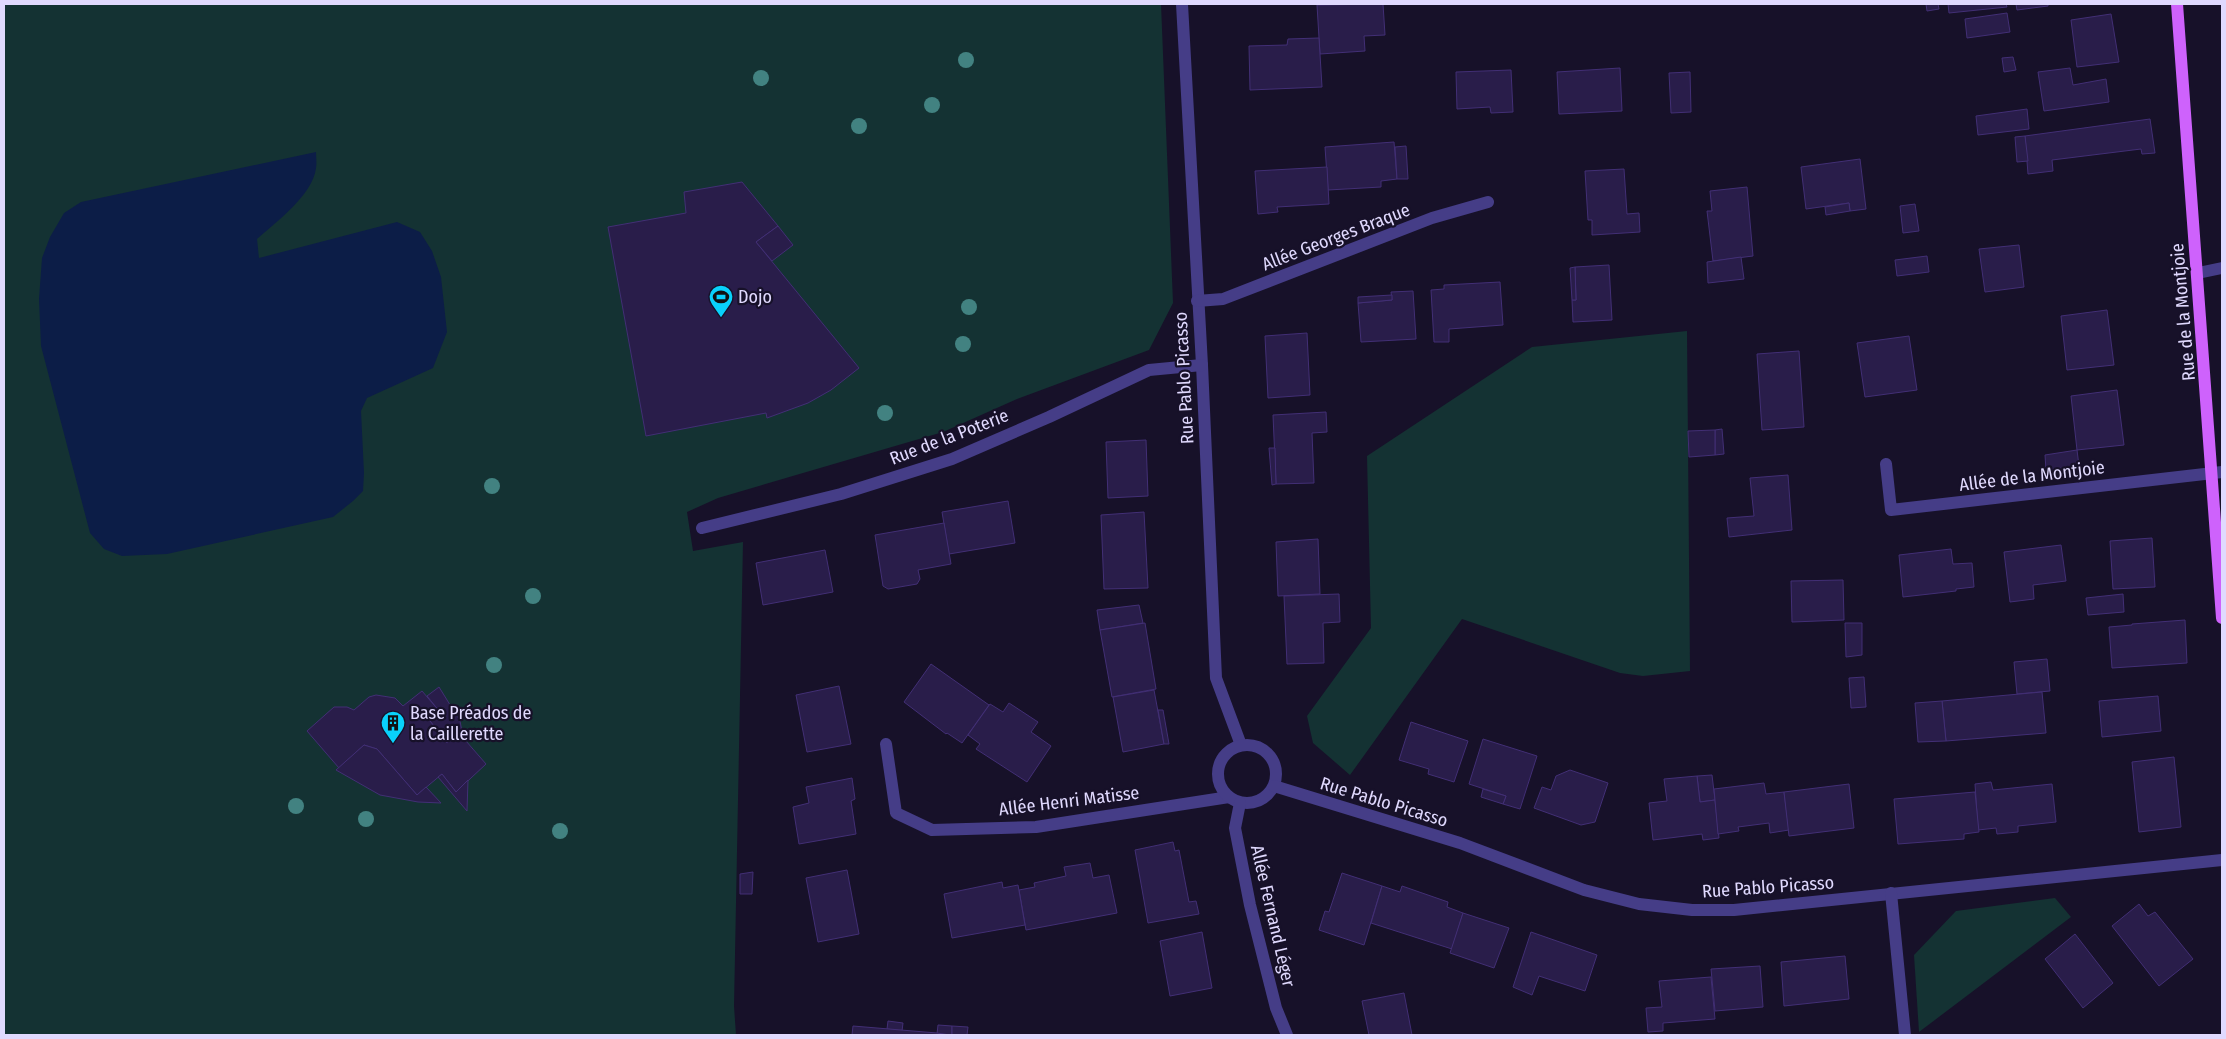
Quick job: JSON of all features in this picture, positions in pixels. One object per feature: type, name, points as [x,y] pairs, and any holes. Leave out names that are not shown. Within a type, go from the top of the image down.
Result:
[{"type":"main road","name":"Rue de la Montjoie","points":[[2177,4],[2198,273],[2218,473],[2222,618]]},
{"type":"street","name":"Rue Pablo Picasso","points":[[1182,4],[1202,365],[1216,678],[1241,745]]},
{"type":"street","name":"Allée Georges Braque","points":[[1197,301],[1223,299],[1432,218],[1488,202]]},
{"type":"street","points":[[2198,273],[2222,268]]},
{"type":"street","name":"Rue de la Poterie","points":[[702,528],[840,494],[952,459],[1050,417],[1148,370],[1202,365]]},
{"type":"street","name":"Allée de la Montjoie","points":[[1886,464],[1891,510],[2218,473]]},
{"type":"street","name":"Allée Henri Matisse","points":[[886,744],[896,813],[932,830],[1036,827],[1234,800]]},
{"type":"street","points":[[1241,745],[1260,748],[1274,761],[1277,776],[1274,786],[1261,800],[1249,804],[1234,800],[1222,789],[1217,776],[1219,764],[1226,753],[1241,745]]},
{"type":"street","name":"Rue Pablo Picasso","points":[[1274,786],[1460,843],[1584,890],[1639,904],[1692,910],[1734,910],[2222,860]]},
{"type":"street","name":"Allée Fernand Léger","points":[[1234,800],[1235,828],[1250,905],[1276,1008],[1287,1035]]},
{"type":"street","points":[[1891,894],[1905,1035]]},
{"type":"green space","points":[[4,4],[1161,4],[1173,303],[1149,350],[1017,399],[943,432],[718,498],[687,512],[693,551],[743,542],[734,1006],[736,1035],[4,1035]]},
{"type":"green space","points":[[1687,331],[1690,671],[1643,676],[1620,673],[1462,619],[1350,775],[1313,743],[1307,716],[1371,628],[1367,456],[1532,347]]},
{"type":"green space","points":[[2055,898],[2071,917],[1919,1032],[1914,955],[1956,911]]},
{"type":"water","points":[[316,152],[316,168],[308,188],[283,216],[257,239],[259,258],[397,222],[420,232],[432,251],[441,277],[447,332],[433,368],[367,398],[361,411],[363,491],[333,517],[167,554],[122,556],[104,549],[90,533],[41,346],[39,299],[42,258],[50,237],[64,213],[81,202]]},
{"type":"building","points":[[1383,4],[1385,35],[1364,36],[1365,51],[1320,54],[1317,5]]},
{"type":"building","points":[[1926,4],[1938,4],[1939,9],[1927,11]]},
{"type":"building","points":[[1948,4],[2006,4],[2007,7],[1949,13]]},
{"type":"building","points":[[2016,4],[2048,4],[2048,6],[2017,10]]},
{"type":"building","points":[[2007,13],[2010,32],[1967,38],[1965,19]]},
{"type":"building","points":[[2111,14],[2119,62],[2077,67],[2071,20]]},
{"type":"building","points":[[1319,38],[1322,87],[1250,90],[1249,46],[1287,45],[1288,39]]},
{"type":"building","points":[[2013,57],[2016,70],[2004,72],[2002,58]]},
{"type":"building","points":[[1620,68],[1622,111],[1559,114],[1557,72]]},
{"type":"building","points":[[2070,68],[2073,85],[2106,79],[2109,102],[2044,111],[2038,72]]},
{"type":"building","points":[[1511,70],[1513,112],[1491,113],[1490,107],[1457,109],[1456,72]]},
{"type":"building","points":[[1690,72],[1691,112],[1671,113],[1669,73]]},
{"type":"building","points":[[2027,109],[2029,129],[1978,135],[1976,116]]},
{"type":"building","points":[[2150,119],[2155,153],[2142,154],[2141,149],[2052,160],[2053,171],[2028,174],[2025,136]]},
{"type":"building","points":[[2025,136],[2028,161],[2017,162],[2015,137]]},
{"type":"building","points":[[1394,142],[1397,179],[1381,181],[1381,187],[1328,190],[1325,147]]},
{"type":"building","points":[[1406,146],[1408,179],[1397,179],[1395,147]]},
{"type":"building","points":[[1860,159],[1866,209],[1850,211],[1849,203],[1806,209],[1801,167]]},
{"type":"building","points":[[1327,167],[1329,204],[1277,207],[1278,212],[1258,214],[1255,171]]},
{"type":"building","points":[[1624,169],[1627,214],[1639,213],[1640,232],[1592,235],[1592,220],[1588,220],[1585,171]]},
{"type":"building","name":"Dojo","points":[[742,182],[778,226],[756,242],[859,368],[831,390],[808,403],[767,418],[766,413],[646,436],[608,227],[686,213],[684,192]]},
{"type":"building","points":[[1747,187],[1753,256],[1713,261],[1707,211],[1712,211],[1710,191]]},
{"type":"building","points":[[1849,203],[1850,211],[1826,215],[1825,207]]},
{"type":"building","points":[[1915,204],[1919,231],[1903,233],[1900,206]]},
{"type":"building","points":[[778,226],[793,245],[772,261],[756,242]]},
{"type":"building","points":[[2019,245],[2024,287],[1985,292],[1979,249]]},
{"type":"building","points":[[1927,256],[1929,272],[1897,276],[1895,260]]},
{"type":"building","points":[[1741,257],[1744,279],[1708,283],[1707,262]]},
{"type":"building","points":[[1609,265],[1612,320],[1573,322],[1572,300],[1576,300],[1575,267]]},
{"type":"building","points":[[1575,267],[1576,300],[1572,300],[1570,268]]},
{"type":"building","points":[[1500,282],[1503,325],[1449,329],[1449,342],[1434,342],[1431,290],[1444,289],[1444,285]]},
{"type":"building","points":[[1413,291],[1416,339],[1361,342],[1358,303],[1392,300],[1391,292]]},
{"type":"building","points":[[1392,295],[1392,300],[1358,303],[1358,297]]},
{"type":"building","points":[[2107,310],[2114,365],[2067,370],[2061,316]]},
{"type":"building","points":[[1307,333],[1310,395],[1268,398],[1265,336]]},
{"type":"building","points":[[1909,336],[1917,390],[1865,397],[1857,343]]},
{"type":"building","points":[[1799,351],[1804,427],[1762,430],[1757,354]]},
{"type":"building","points":[[2117,390],[2124,445],[2077,450],[2071,396]]},
{"type":"building","points":[[1326,412],[1327,432],[1312,433],[1314,483],[1276,484],[1273,415]]},
{"type":"building","points":[[1722,429],[1724,454],[1715,455],[1715,430]]},
{"type":"building","points":[[1715,430],[1715,455],[1689,457],[1688,431]]},
{"type":"building","points":[[1146,440],[1148,496],[1108,498],[1106,442]]},
{"type":"building","points":[[1269,448],[1275,448],[1276,484],[1272,485]]},
{"type":"building","points":[[2077,450],[2079,466],[2046,470],[2045,455]]},
{"type":"building","points":[[1788,475],[1792,530],[1729,537],[1727,518],[1754,516],[1750,478]]},
{"type":"building","points":[[1008,501],[1015,543],[949,554],[942,512]]},
{"type":"building","points":[[1144,512],[1148,588],[1104,589],[1101,515]]},
{"type":"building","points":[[944,523],[951,564],[918,570],[920,579],[917,584],[888,589],[883,586],[875,535]]},
{"type":"building","points":[[2152,538],[2155,587],[2113,589],[2110,541]]},
{"type":"building","points":[[1318,539],[1320,594],[1278,596],[1276,542]]},
{"type":"building","points":[[2061,545],[2066,581],[2033,585],[2034,599],[2010,602],[2004,552]]},
{"type":"building","points":[[1951,549],[1953,564],[1972,563],[1974,587],[1903,597],[1899,555]]},
{"type":"building","points":[[825,550],[833,592],[763,605],[756,563]]},
{"type":"building","points":[[1843,580],[1844,620],[1792,622],[1791,581]]},
{"type":"building","points":[[1339,594],[1340,622],[1323,623],[1324,663],[1287,664],[1284,596]]},
{"type":"building","points":[[2123,594],[2124,612],[2088,615],[2086,598]]},
{"type":"building","points":[[1139,605],[1143,623],[1100,630],[1097,610]]},
{"type":"building","points":[[2185,620],[2187,663],[2112,668],[2109,627]]},
{"type":"building","points":[[1145,623],[1156,689],[1112,697],[1100,630]]},
{"type":"building","points":[[1845,623],[1862,623],[1862,655],[1846,657]]},
{"type":"building","points":[[2047,659],[2050,691],[2017,694],[2014,662]]},
{"type":"building","points":[[931,664],[989,705],[962,743],[946,734],[904,702]]},
{"type":"building","points":[[1864,677],[1866,707],[1851,708],[1849,678]]},
{"type":"building","points":[[839,686],[851,744],[807,752],[796,695]]},
{"type":"building","points":[[439,687],[460,721],[463,737],[459,733],[447,743],[430,721],[440,712],[427,696]]},
{"type":"building","points":[[1154,690],[1164,744],[1123,752],[1113,697]]},
{"type":"building","name":"Base Préados de la Caillerette","points":[[422,691],[440,712],[430,721],[447,743],[459,733],[486,764],[456,792],[442,774],[417,795],[377,749],[364,745],[339,768],[307,731],[334,707],[347,707],[354,710],[369,697],[376,695],[395,698],[403,706]]},
{"type":"building","points":[[2042,692],[2046,733],[1946,741],[1942,701]]},
{"type":"building","points":[[2158,696],[2161,731],[2102,737],[2099,701]]},
{"type":"building","points":[[1942,701],[1946,741],[1918,742],[1915,703]]},
{"type":"building","points":[[1009,703],[1038,722],[1031,732],[1051,746],[1027,782],[976,749],[980,744],[968,735],[990,704],[1003,712]]},
{"type":"building","points":[[1158,710],[1163,710],[1169,744],[1164,744]]},
{"type":"building","points":[[1411,722],[1468,741],[1454,782],[1428,774],[1429,769],[1399,760]]},
{"type":"building","points":[[1483,739],[1537,756],[1520,809],[1503,804],[1506,796],[1469,784]]},
{"type":"building","points":[[364,745],[377,749],[417,795],[426,787],[441,803],[418,802],[380,795],[336,770]]},
{"type":"building","points":[[2174,757],[2181,827],[2139,832],[2132,762]]},
{"type":"building","points":[[1570,770],[1608,783],[1595,822],[1581,825],[1534,808],[1542,787],[1551,790],[1556,776]]},
{"type":"building","points":[[442,774],[456,792],[468,780],[467,811],[438,777]]},
{"type":"building","points":[[1712,775],[1715,800],[1700,802],[1697,776]]},
{"type":"building","points":[[1697,776],[1700,802],[1715,800],[1719,838],[1703,840],[1702,834],[1653,840],[1649,803],[1667,801],[1664,779]]},
{"type":"building","points":[[852,778],[855,799],[851,801],[856,834],[799,844],[793,807],[809,803],[806,787]]},
{"type":"building","points":[[1991,782],[1993,790],[2052,784],[2056,822],[2018,826],[2018,832],[1997,834],[1996,828],[1978,830],[1975,784]]},
{"type":"building","points":[[1764,783],[1766,794],[1784,792],[1789,830],[1770,833],[1769,823],[1738,827],[1739,831],[1718,834],[1714,789]]},
{"type":"building","points":[[1849,784],[1854,828],[1789,836],[1784,792]]},
{"type":"building","points":[[1483,789],[1506,796],[1503,804],[1481,797]]},
{"type":"building","points":[[1975,792],[1979,832],[1964,834],[1964,839],[1898,844],[1894,799]]},
{"type":"building","points":[[1173,842],[1175,851],[1179,850],[1189,902],[1196,901],[1199,914],[1148,923],[1135,850]]},
{"type":"building","points":[[1090,863],[1093,878],[1109,875],[1117,913],[1026,930],[1019,890],[1035,887],[1034,883],[1066,876],[1064,867]]},
{"type":"building","points":[[847,870],[859,934],[818,942],[806,878]]},
{"type":"building","points":[[753,872],[752,894],[740,894],[740,874]]},
{"type":"building","points":[[1342,873],[1382,886],[1364,945],[1319,930],[1325,911],[1329,912]]},
{"type":"building","points":[[1002,882],[1003,888],[1018,885],[1025,925],[952,938],[944,894]]},
{"type":"building","points":[[1382,886],[1400,892],[1402,886],[1448,902],[1447,907],[1463,913],[1452,949],[1371,923]]},
{"type":"building","points":[[2139,904],[2148,916],[2155,912],[2193,959],[2159,986],[2112,926]]},
{"type":"building","points":[[1463,913],[1509,928],[1494,968],[1450,953]]},
{"type":"building","points":[[1202,932],[1212,988],[1170,996],[1160,941]]},
{"type":"building","points":[[1531,932],[1597,955],[1585,991],[1539,976],[1532,995],[1513,987]]},
{"type":"building","points":[[2075,934],[2113,983],[2083,1008],[2045,959]]},
{"type":"building","points":[[1845,956],[1849,999],[1784,1006],[1781,962]]},
{"type":"building","points":[[1760,966],[1763,1007],[1715,1011],[1711,969]]},
{"type":"building","points":[[1711,977],[1715,1019],[1663,1023],[1663,1031],[1648,1032],[1646,1008],[1662,1007],[1659,981]]},
{"type":"building","points":[[1404,993],[1412,1035],[1369,1035],[1362,1001]]},
{"type":"building","points":[[888,1021],[903,1023],[902,1031],[887,1029]]},
{"type":"building","points":[[938,1025],[952,1026],[952,1035],[937,1034]]},
{"type":"building","points":[[853,1026],[937,1033],[950,1035],[852,1035]]},
{"type":"building","points":[[952,1026],[968,1027],[967,1035],[952,1035]]},
{"type":"place","name":"Dojo","points":[[721,318]]},
{"type":"place","name":"Base Préados de la Caillerette","points":[[393,744]]}]
